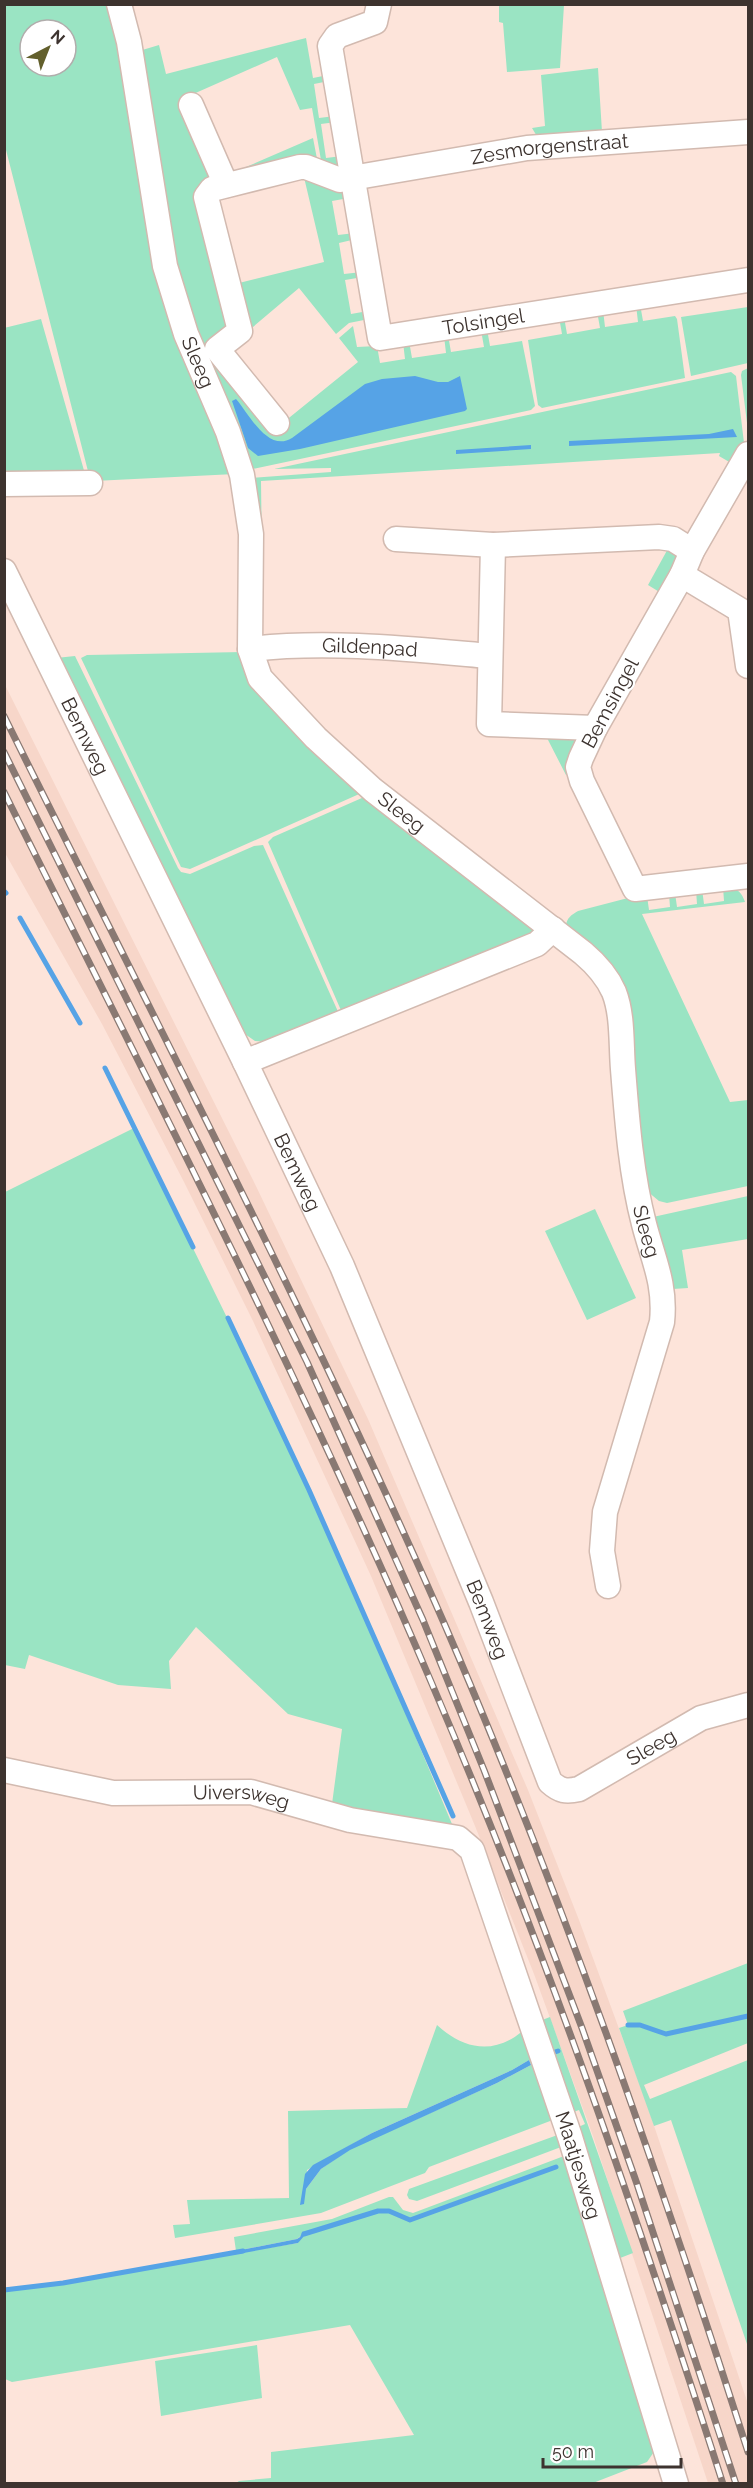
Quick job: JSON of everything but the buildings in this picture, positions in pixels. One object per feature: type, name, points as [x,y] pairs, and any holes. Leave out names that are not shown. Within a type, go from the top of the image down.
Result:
[{"type":"street","name":"Sleeg","points":[[118,4],[129,42],[165,266],[186,334],[238,458],[246,492],[251,534],[250,649],[254,664],[268,688],[353,772],[598,966],[614,993],[619,1013],[627,1115],[638,1200],[659,1273],[664,1301],[662,1322],[605,1512],[602,1551],[608,1586]]},
{"type":"street","name":"Tolsingel","points":[[379,4],[375,22],[336,36],[330,46],[380,338],[748,280]]},
{"type":"street","points":[[191,105],[226,185]]},
{"type":"street","name":"Zesmorgenstraat","points":[[352,178],[527,148],[748,132]]},
{"type":"street","points":[[277,423],[218,349],[240,331],[206,197],[212,189],[300,167],[340,180],[352,178]]},
{"type":"street","name":"Bemsingel","points":[[747,883],[635,889],[579,774],[580,758],[595,728],[682,575],[692,550],[748,454]]},
{"type":"street","points":[[4,484],[90,483]]},
{"type":"street","points":[[396,539],[493,545],[659,537],[673,539],[692,550]]},
{"type":"street","points":[[493,545],[489,724],[595,728]]},
{"type":"street","name":"Bemweg","points":[[4,571],[245,1062],[342,1266],[481,1602],[545,1771],[550,1782],[558,1789]]},
{"type":"street","points":[[682,575],[740,610],[748,666]]},
{"type":"street","name":"Gildenpad","points":[[250,649],[326,645],[489,656]]},
{"type":"street","points":[[245,1062],[537,944],[553,929]]},
{"type":"street","name":"Sleeg","points":[[558,1789],[567,1792],[579,1789],[701,1718],[748,1705]]},
{"type":"street","name":"Uiversweg","points":[[4,1770],[113,1793],[251,1792],[350,1820],[458,1838],[472,1850]]},
{"type":"street","name":"Maatjesweg","points":[[472,1850],[562,2111],[676,2484]]},
{"type":"shaded area","points":[[4,683],[253,1180],[368,1419],[528,1790],[646,2102],[748,2404],[748,2483],[708,2483],[593,2136],[534,1974],[371,1576],[253,1321],[184,1182],[102,1024],[5,853]]},
{"type":"green space","points":[[4,5],[115,5],[137,139],[235,474],[94,481],[90,479],[5,146]]},
{"type":"green space","points":[[499,5],[564,5],[560,68],[507,72],[503,23],[499,22]]},
{"type":"green space","points":[[306,38],[313,78],[328,75],[329,81],[314,84],[319,118],[335,116],[336,122],[321,124],[326,158],[342,156],[342,163],[337,169],[322,166],[312,108],[300,110],[277,57],[182,99],[213,182],[199,186],[233,326],[201,354],[185,314],[139,51],[159,45],[166,74]]},
{"type":"green space","points":[[598,68],[602,132],[538,138],[532,128],[545,126],[541,75]]},
{"type":"green space","points":[[313,138],[318,164],[232,173]]},
{"type":"green space","points":[[303,173],[347,191],[349,198],[332,201],[338,235],[355,233],[356,239],[339,243],[344,274],[362,272],[363,277],[345,280],[351,314],[368,311],[369,319],[349,323],[336,334],[299,288],[247,332],[235,284],[324,262]]},
{"type":"green space","points":[[640,304],[643,321],[675,316],[677,319],[685,378],[542,408],[538,405],[528,340],[562,334],[559,317],[564,317],[567,334],[600,328],[597,311],[603,310],[605,327],[638,322],[636,305]]},
{"type":"green space","points":[[748,307],[748,363],[691,376],[681,317]]},
{"type":"green space","points":[[41,319],[85,474],[5,477],[4,328]]},
{"type":"green space","points":[[353,326],[357,347],[377,346],[380,363],[405,359],[403,342],[409,341],[412,358],[446,353],[444,336],[448,335],[451,352],[484,347],[481,330],[487,329],[490,346],[522,341],[535,406],[531,410],[248,470],[206,356],[211,352],[274,430],[358,362],[339,338]]},
{"type":"green space","points":[[748,368],[748,431],[741,375],[742,371]]},
{"type":"green space","points":[[731,372],[736,376],[744,443],[731,463],[719,456],[720,453],[261,481],[262,560],[259,634],[266,642],[262,642],[255,635],[257,536],[250,478],[331,472],[331,468],[274,469]]},
{"type":"green space","points":[[670,545],[678,560],[661,593],[648,585]]},
{"type":"green space","points":[[243,652],[366,791],[190,869],[181,867],[81,658],[87,655]]},
{"type":"green space","points":[[75,656],[178,868],[181,872],[190,874],[254,846],[263,845],[340,1016],[267,1042],[255,1041],[242,1032],[56,658]]},
{"type":"green space","points":[[546,736],[573,737],[576,742],[570,772],[566,775]]},
{"type":"green space","points":[[371,794],[533,920],[535,934],[343,1015],[268,842],[273,837]]},
{"type":"green space","points":[[723,887],[737,890],[745,902],[642,914],[730,1102],[748,1100],[748,1186],[667,1203],[659,1201],[647,1191],[625,1029],[566,925],[567,920],[578,911],[628,898],[647,896],[649,910],[670,907],[669,894],[675,893],[677,907],[697,904],[696,890],[702,889],[704,904],[724,901]]},
{"type":"green space","points":[[134,1128],[291,1448],[452,1824],[402,1822],[332,1804],[342,1729],[288,1714],[196,1627],[169,1661],[171,1689],[118,1685],[29,1655],[25,1669],[5,1665],[5,1192]]},
{"type":"green space","points":[[748,1196],[748,1239],[682,1250],[688,1288],[673,1289],[653,1217]]},
{"type":"green space","points":[[595,1209],[636,1298],[587,1320],[545,1231]]},
{"type":"green space","points":[[748,1963],[748,2043],[644,2085],[650,2099],[748,2060],[748,2347],[671,2120],[654,2126],[619,2028],[628,2025],[623,2011]]},
{"type":"green space","points":[[550,2017],[633,2253],[615,2260],[574,2129],[585,2124],[579,2110],[568,2114],[537,2022]]},
{"type":"green space","points":[[437,2025],[459,2041],[482,2046],[494,2046],[506,2042],[528,2026],[558,2118],[429,2167],[425,2173],[321,2213],[175,2238],[173,2225],[190,2224],[187,2200],[289,2198],[288,2111],[407,2108]],"holes":[[[529,2060],[531,2065],[497,2083],[350,2149],[321,2169],[306,2189],[307,2170],[372,2133],[512,2070]]]},
{"type":"green space","points":[[563,2133],[561,2147],[417,2201],[409,2199],[407,2195],[409,2189]]},
{"type":"green space","points":[[564,2156],[658,2446],[647,2462],[593,2483],[236,2483],[271,2478],[271,2452],[414,2435],[350,2325],[12,2382],[5,2379],[5,2291],[298,2243],[302,2235],[297,2239],[236,2251],[234,2237],[332,2219],[389,2197],[393,2197],[403,2210],[413,2213]]},
{"type":"green space","points":[[257,2345],[262,2398],[161,2416],[155,2361]]},
{"type":"water","points":[[415,376],[448,382],[460,376],[467,409],[300,449],[258,456],[248,448],[232,401],[236,399],[267,436],[283,441],[292,438],[365,384],[382,379]]},
{"type":"water","points":[[733,429],[737,437],[569,446],[569,441],[709,434]]},
{"type":"water","points":[[531,445],[531,449],[456,454],[456,450]]},
{"type":"water","points":[[529,2060],[531,2065],[497,2083],[350,2150],[321,2169],[306,2189],[304,2204],[300,2205],[305,2174],[313,2165],[372,2133],[512,2070]]},
{"type":"water","points":[[303,2231],[305,2235],[298,2243],[238,2254],[236,2251],[297,2239]]},
{"type":"waterway","points":[[20,918],[80,1023]]},
{"type":"waterway","points":[[105,1068],[193,1247]]},
{"type":"waterway","points":[[228,1318],[309,1490],[453,1816]]},
{"type":"waterway","points":[[628,2025],[640,2025],[666,2034],[748,2016]]},
{"type":"waterway","points":[[304,2234],[378,2211],[389,2211],[410,2220],[556,2167]]},
{"type":"waterway","points":[[4,2290],[63,2283],[243,2251]]},
{"type":"railway","points":[[4,716],[285,1280],[444,1623],[528,1827],[606,2033],[679,2242],[748,2452]]},
{"type":"railway","points":[[4,752],[307,1362],[423,1620],[484,1770],[582,2028],[637,2184],[736,2484]]},
{"type":"railway","points":[[4,792],[279,1347],[383,1571],[432,1684],[512,1881],[587,2080],[657,2281],[723,2484]]}]
